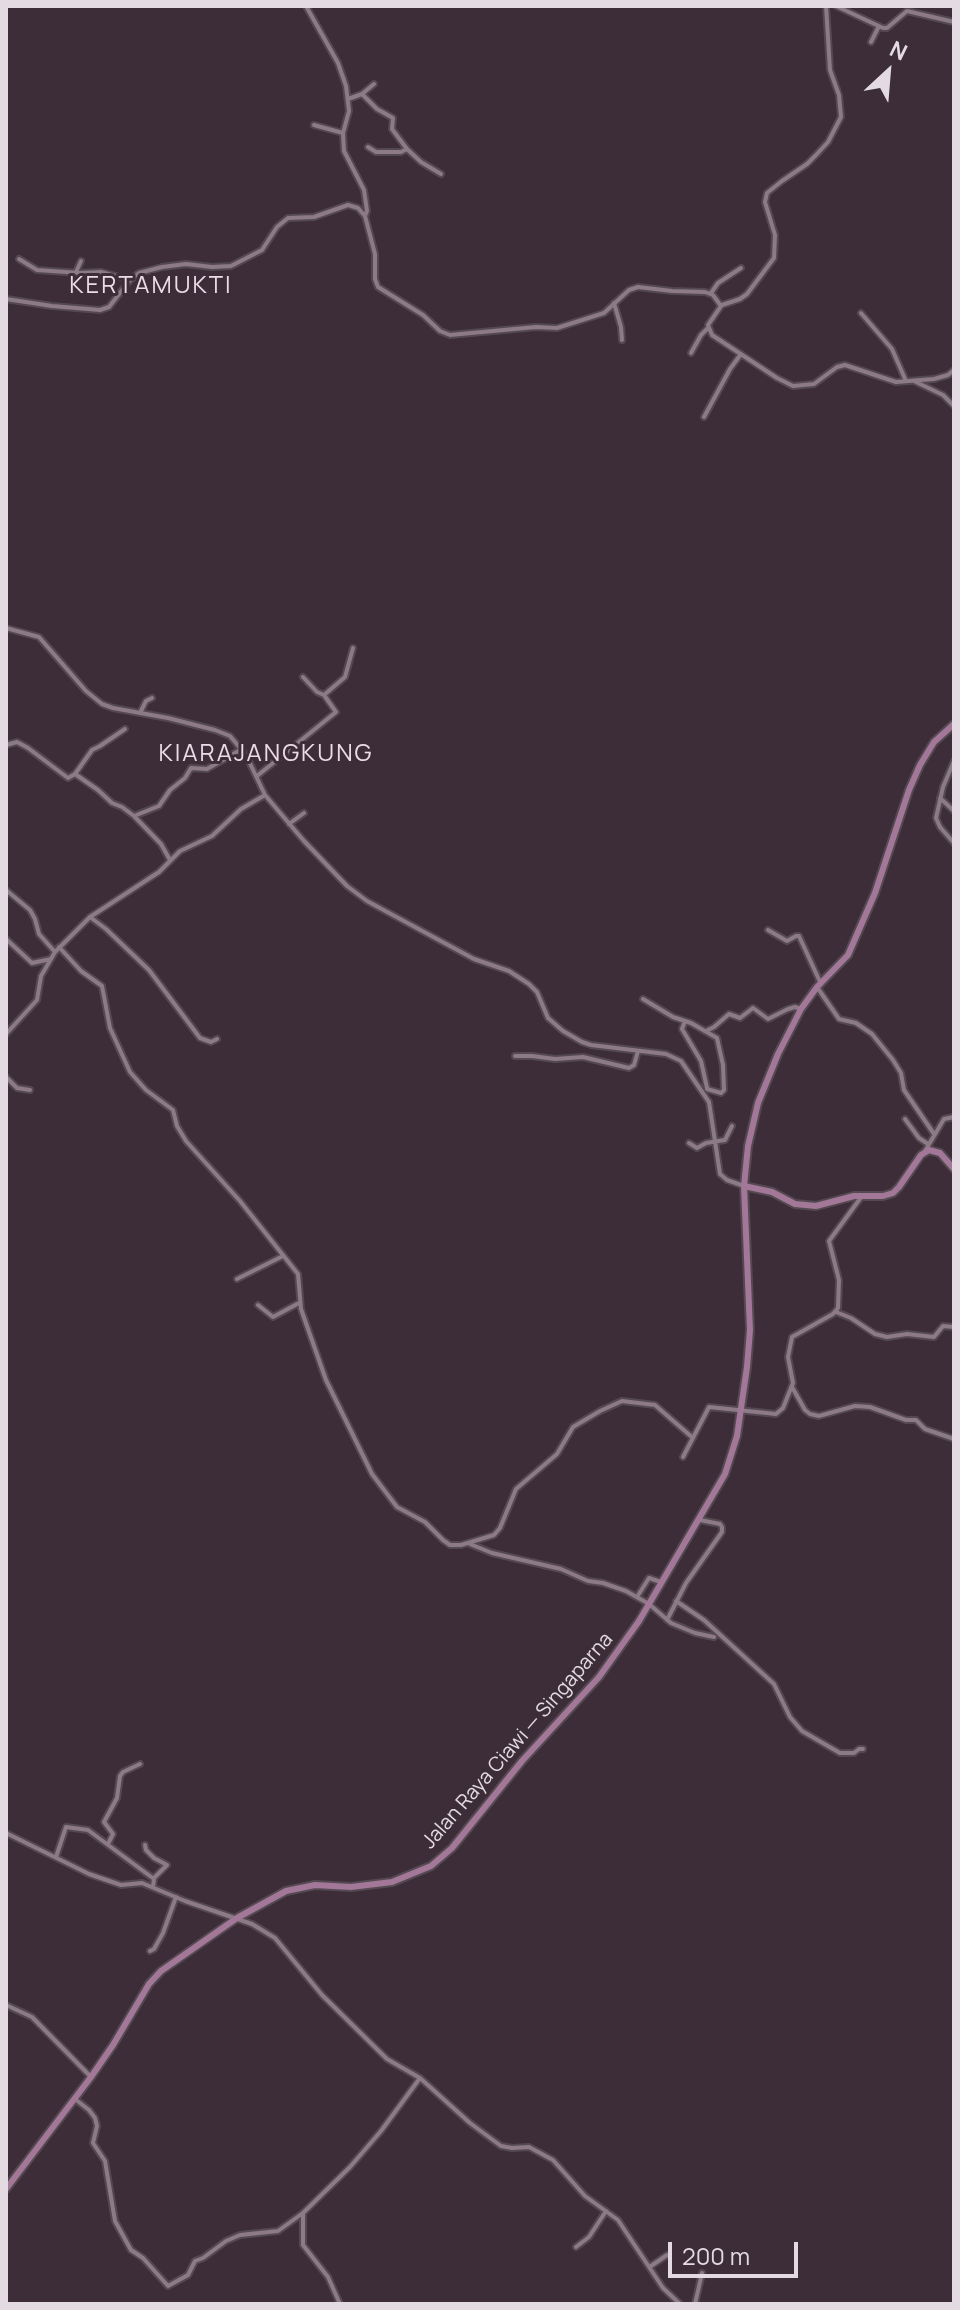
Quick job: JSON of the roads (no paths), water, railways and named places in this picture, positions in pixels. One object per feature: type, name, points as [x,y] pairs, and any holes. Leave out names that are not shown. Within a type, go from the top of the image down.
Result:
[{"type":"main road","name":"Jalan Raya Ciawi — Singaparna","points":[[6,2189],[91,2077],[155,1977],[174,1960],[237,1918],[286,1891],[315,1885],[351,1887],[392,1882],[431,1866],[452,1848],[522,1761],[612,1659],[649,1604],[727,1470],[737,1436],[747,1367],[750,1317],[744,1186],[748,1146],[758,1103],[801,1009],[848,955],[875,893],[920,765],[934,742],[954,724]]},
{"type":"main road","points":[[744,1186],[772,1192],[788,1202],[803,1206],[828,1204],[893,1193],[926,1148],[936,1151],[954,1169]]},
{"type":"street","points":[[306,6],[316,27],[323,33],[346,86],[349,111],[343,133],[346,155],[364,190],[365,216],[375,254],[376,284],[446,333],[455,335],[557,328],[601,314],[629,290],[638,287],[711,293],[721,306]]},
{"type":"street","points":[[691,353],[721,306],[747,294],[771,264],[775,254],[775,235],[765,197],[822,149],[839,122],[842,111],[830,70],[826,6]]},
{"type":"street","points":[[836,6],[887,28],[907,11],[954,22]]},
{"type":"street","points":[[871,42],[879,26]]},
{"type":"street","points":[[348,99],[362,94],[374,84]]},
{"type":"street","points":[[362,94],[377,109],[393,118],[392,129],[407,149],[441,174]]},
{"type":"street","points":[[314,125],[343,133]]},
{"type":"street","points":[[368,147],[376,152],[401,152],[407,149]]},
{"type":"street","points":[[6,299],[100,310],[109,307],[139,273],[186,264],[231,266],[262,250],[277,227],[288,218],[314,217],[348,205],[358,208],[365,216]]},
{"type":"street","points":[[19,259],[37,270],[101,272],[130,280]]},
{"type":"street","points":[[76,272],[81,261]]},
{"type":"street","points":[[711,293],[718,283],[741,268]]},
{"type":"street","points":[[614,303],[622,340]]},
{"type":"street","points":[[861,313],[892,349],[909,381],[943,395],[954,395]]},
{"type":"street","points":[[708,328],[715,337],[793,386],[814,384],[837,367],[845,365],[891,382],[934,379],[954,370]]},
{"type":"street","points":[[704,417],[741,354]]},
{"type":"street","points":[[943,395],[954,406]]},
{"type":"street","points":[[6,628],[39,637],[95,700],[113,708],[224,733],[233,738],[242,749],[265,795],[347,886],[367,901],[474,959],[513,973],[537,992],[548,1018],[563,1031],[582,1042],[666,1054],[676,1058],[705,1091],[721,1093],[724,1086],[723,1065],[717,1038],[643,999]]},
{"type":"street","points":[[324,695],[346,675],[353,648]]},
{"type":"street","points":[[257,776],[336,712],[324,695],[303,677]]},
{"type":"street","points":[[140,713],[146,701],[152,698]]},
{"type":"street","points":[[6,745],[17,742],[68,778],[75,774],[92,750],[125,729]]},
{"type":"street","points":[[134,816],[159,806],[191,768],[207,769],[242,749]]},
{"type":"street","points":[[954,761],[936,810],[937,823],[954,843]]},
{"type":"street","points":[[75,774],[134,816],[161,844],[170,860]]},
{"type":"street","points":[[6,1034],[36,1001],[39,981],[57,950],[90,917],[159,872],[185,847],[212,836],[241,809],[265,795]]},
{"type":"street","points":[[940,798],[954,811]]},
{"type":"street","points":[[289,824],[304,813]]},
{"type":"street","points":[[6,890],[30,910],[39,934],[102,986],[110,1028],[130,1072],[146,1090],[173,1110],[177,1126],[186,1141],[240,1201],[298,1274],[300,1302],[326,1380],[366,1462],[383,1491],[397,1507],[425,1522],[444,1542],[454,1545],[496,1534],[518,1487],[557,1454],[576,1425],[623,1400],[654,1405],[693,1438]]},
{"type":"street","points":[[90,917],[149,970],[200,1038],[211,1042],[217,1039]]},
{"type":"street","points":[[768,930],[787,941],[799,936],[819,986],[839,1019],[856,1023],[873,1034],[894,1061],[901,1073],[904,1090],[934,1134]]},
{"type":"street","points":[[6,939],[32,963],[51,959]]},
{"type":"street","points":[[706,1031],[729,1014],[741,1018],[753,1008],[768,1019],[788,1009],[801,1009]]},
{"type":"street","points":[[685,1021],[682,1029],[701,1061],[720,1174],[744,1186]]},
{"type":"street","points":[[515,1056],[555,1059],[583,1057],[629,1068],[634,1065],[638,1051]]},
{"type":"street","points":[[6,1077],[17,1088],[30,1090]]},
{"type":"street","points":[[905,1119],[926,1148],[945,1117],[954,1117]]},
{"type":"street","points":[[689,1143],[697,1148],[716,1143],[727,1138],[732,1126]]},
{"type":"street","points":[[683,1457],[709,1407],[778,1413],[783,1408],[793,1382],[788,1360],[792,1337],[836,1312],[839,1307],[839,1280],[829,1241],[862,1196]]},
{"type":"street","points":[[237,1279],[283,1256]]},
{"type":"street","points":[[258,1305],[273,1317],[300,1302]]},
{"type":"street","points":[[836,1312],[888,1338],[906,1334],[934,1337],[942,1327],[954,1327]]},
{"type":"street","points":[[792,1387],[810,1414],[821,1416],[854,1406],[870,1407],[906,1420],[916,1420],[925,1429],[954,1439]]},
{"type":"street","points":[[667,1620],[722,1530],[718,1523],[698,1519]]},
{"type":"street","points":[[467,1543],[492,1553],[561,1569],[588,1581],[625,1591],[649,1604],[667,1620],[695,1633],[714,1637]]},
{"type":"street","points":[[637,1597],[649,1578],[661,1582]]},
{"type":"street","points":[[676,1601],[704,1620],[776,1685],[790,1717],[802,1731],[840,1753],[863,1749]]},
{"type":"street","points":[[108,1844],[113,1834],[104,1822],[116,1801],[120,1776],[140,1764]]},
{"type":"street","points":[[56,1857],[68,1826],[90,1831],[154,1879]]},
{"type":"street","points":[[6,1833],[108,1882],[121,1885],[142,1883],[252,1924],[278,1940],[314,1987],[389,2060],[420,2078],[501,2146],[529,2147],[551,2158],[585,2196],[618,2220],[665,2290],[680,2304]]},
{"type":"street","points":[[143,1850],[167,1865],[154,1879],[153,1887]]},
{"type":"street","points":[[150,1951],[163,1933],[176,1897]]},
{"type":"street","points":[[6,2005],[32,2017],[91,2077]]},
{"type":"street","points":[[74,2099],[95,2118],[97,2126],[93,2143],[105,2161],[118,2229],[132,2251],[150,2265],[166,2285],[188,2275],[195,2261],[226,2241],[240,2235],[281,2230],[303,2213],[350,2167],[420,2078]]},
{"type":"street","points":[[576,2247],[589,2237],[606,2211]]},
{"type":"street","points":[[303,2213],[303,2245],[328,2277],[340,2304]]},
{"type":"street","points":[[651,2266],[667,2255]]},
{"type":"street","points":[[695,2304],[702,2273]]},
{"type":"district","name":"KERTAMUKTI","points":[[151,286]]},
{"type":"district","name":"KIARAJANGKUNG","points":[[266,754]]}]
